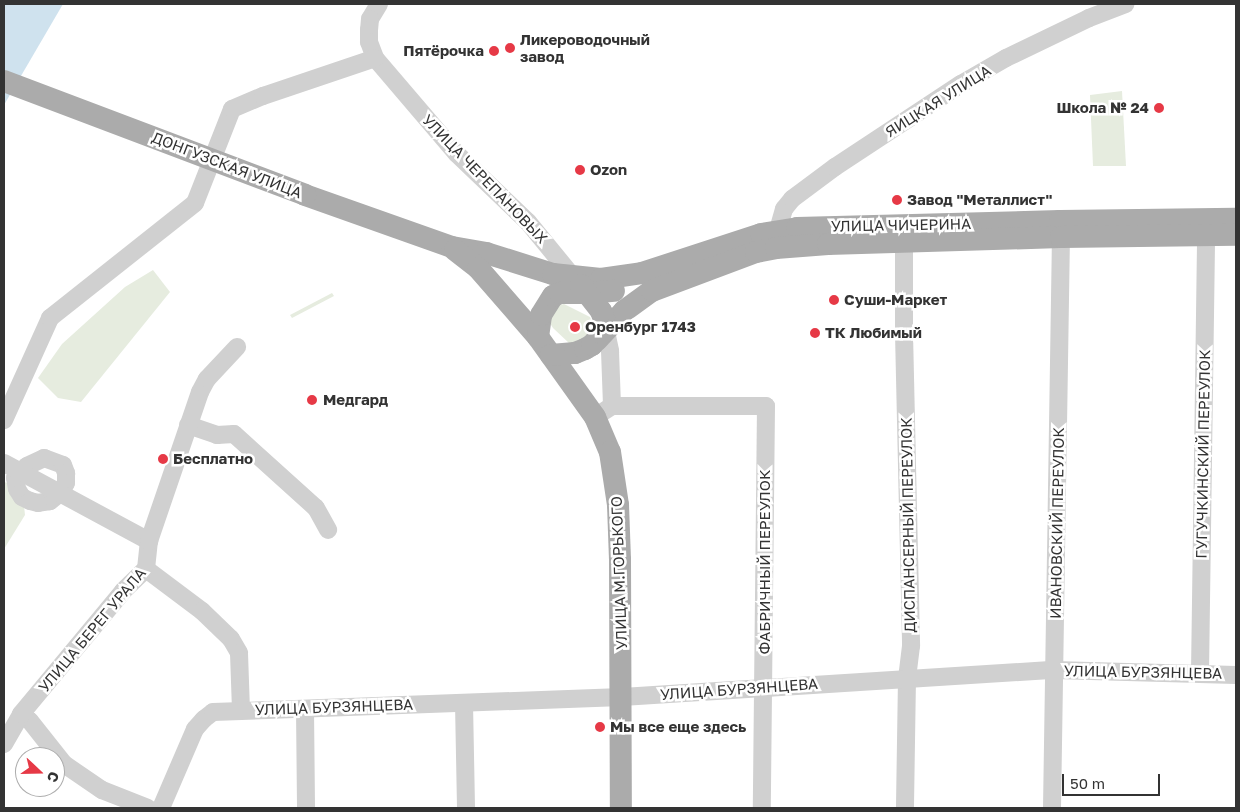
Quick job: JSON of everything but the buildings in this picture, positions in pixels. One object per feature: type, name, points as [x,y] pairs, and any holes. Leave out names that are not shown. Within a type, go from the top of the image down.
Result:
[{"type":"main road","name":"ДОНГУЗСКАЯ УЛИЦА","points":[[4,81],[305,195],[452,247]]},
{"type":"main road","name":"УЛИЦА ЧИЧЕРИНА","points":[[592,308],[625,276],[700,256],[746,238],[778,230],[840,226],[1236,219]]},
{"type":"main road","name":"УЛИЦА ЧИЧЕРИНА","points":[[592,308],[624,311],[652,291],[756,252],[812,245],[1061,237],[1236,235]]},
{"type":"main road","points":[[452,247],[486,253],[531,268],[592,308]]},
{"type":"main road","name":"УЛИЦА М.ГОРЬКОГО","points":[[452,247],[478,268],[544,346],[604,411],[618,505],[622,696],[620,808]]},
{"type":"main road","points":[[560,293],[592,308],[592,345],[575,353],[544,346],[541,315],[553,296],[560,293]]},
{"type":"street","name":"УЛИЦА ЧЕРЕПАНОВЫХ","points":[[379,4],[370,19],[368,30],[369,42],[375,58],[457,154],[528,222],[592,308]]},
{"type":"street","name":"ЯИЦКАЯ УЛИЦА","points":[[778,230],[784,209],[792,199],[835,167],[953,89],[1006,58],[1089,18],[1125,4]]},
{"type":"street","points":[[4,420],[50,318],[195,203],[232,109],[263,96],[375,58]]},
{"type":"street","name":"ГУГУЧКИНСКИЙ ПЕРЕУЛОК","points":[[1200,673],[1206,236]]},
{"type":"street","name":"ИВАНОВСКИЙ ПЕРЕУЛОК","points":[[1052,808],[1061,237]]},
{"type":"street","name":"ДИСПАНСЕРНЫЙ ПЕРЕУЛОК","points":[[904,242],[904,333],[911,646],[908,678],[906,808]]},
{"type":"street","points":[[592,308],[604,411]]},
{"type":"street","name":"УЛИЦА БЕРЕГ УРАЛА","points":[[4,744],[22,714],[123,591],[146,569],[149,541],[188,425],[207,379],[237,347]]},
{"type":"street","name":"ФАБРИЧНЫЙ ПЕРЕУЛОК","points":[[604,411],[766,406],[762,808]]},
{"type":"street","points":[[188,425],[217,435],[234,434],[316,508],[328,530]]},
{"type":"street","points":[[44,458],[53,460],[63,466],[66,473],[66,482],[60,493],[50,501],[38,503],[22,497],[17,489],[15,478],[33,462],[44,458]]},
{"type":"street","points":[[4,463],[20,472]]},
{"type":"street","points":[[60,493],[149,541]]},
{"type":"street","points":[[146,569],[202,611],[231,639],[239,652],[241,710]]},
{"type":"street","name":"УЛИЦА БУРЗЯНЦЕВА","points":[[161,808],[195,729],[214,712],[305,710],[622,696],[1054,670],[1236,675]]},
{"type":"street","points":[[464,703],[466,808]]},
{"type":"street","points":[[305,710],[306,808]]},
{"type":"street","points":[[22,714],[30,721],[64,764],[102,790],[148,808]]},
{"type":"shaded area","points":[[1122,91],[1126,166],[1093,166],[1090,95]]},
{"type":"shaded area","points":[[153,270],[170,292],[81,402],[58,398],[38,378],[62,344],[125,287]]},
{"type":"shaded area","points":[[332,293],[334,296],[292,318],[290,315]]},
{"type":"shaded area","points":[[564,304],[590,317],[593,333],[570,344],[553,328],[548,320],[552,307]]},
{"type":"shaded area","points":[[4,482],[12,484],[24,506],[25,515],[4,549]]},
{"type":"water","points":[[4,4],[63,4],[4,105]]},
{"type":"place","name":"Ликероводочный завод","points":[[510,48]]},
{"type":"place","name":"Пятёрочка","points":[[494,51]]},
{"type":"place","name":"Школа № 24","points":[[1159,108]]},
{"type":"place","name":"Ozon","points":[[580,170]]},
{"type":"place","name":"Завод \"Металлист\"","points":[[897,200]]},
{"type":"place","name":"Суши-Маркет","points":[[834,300]]},
{"type":"place","name":"Оренбург 1743","points":[[575,327]]},
{"type":"place","name":"ТК Любимый","points":[[815,333]]},
{"type":"place","name":"Медгард","points":[[312,400]]},
{"type":"place","name":"Бесплатно","points":[[163,459]]},
{"type":"place","name":"Мы все еще здесь","points":[[600,727]]}]
